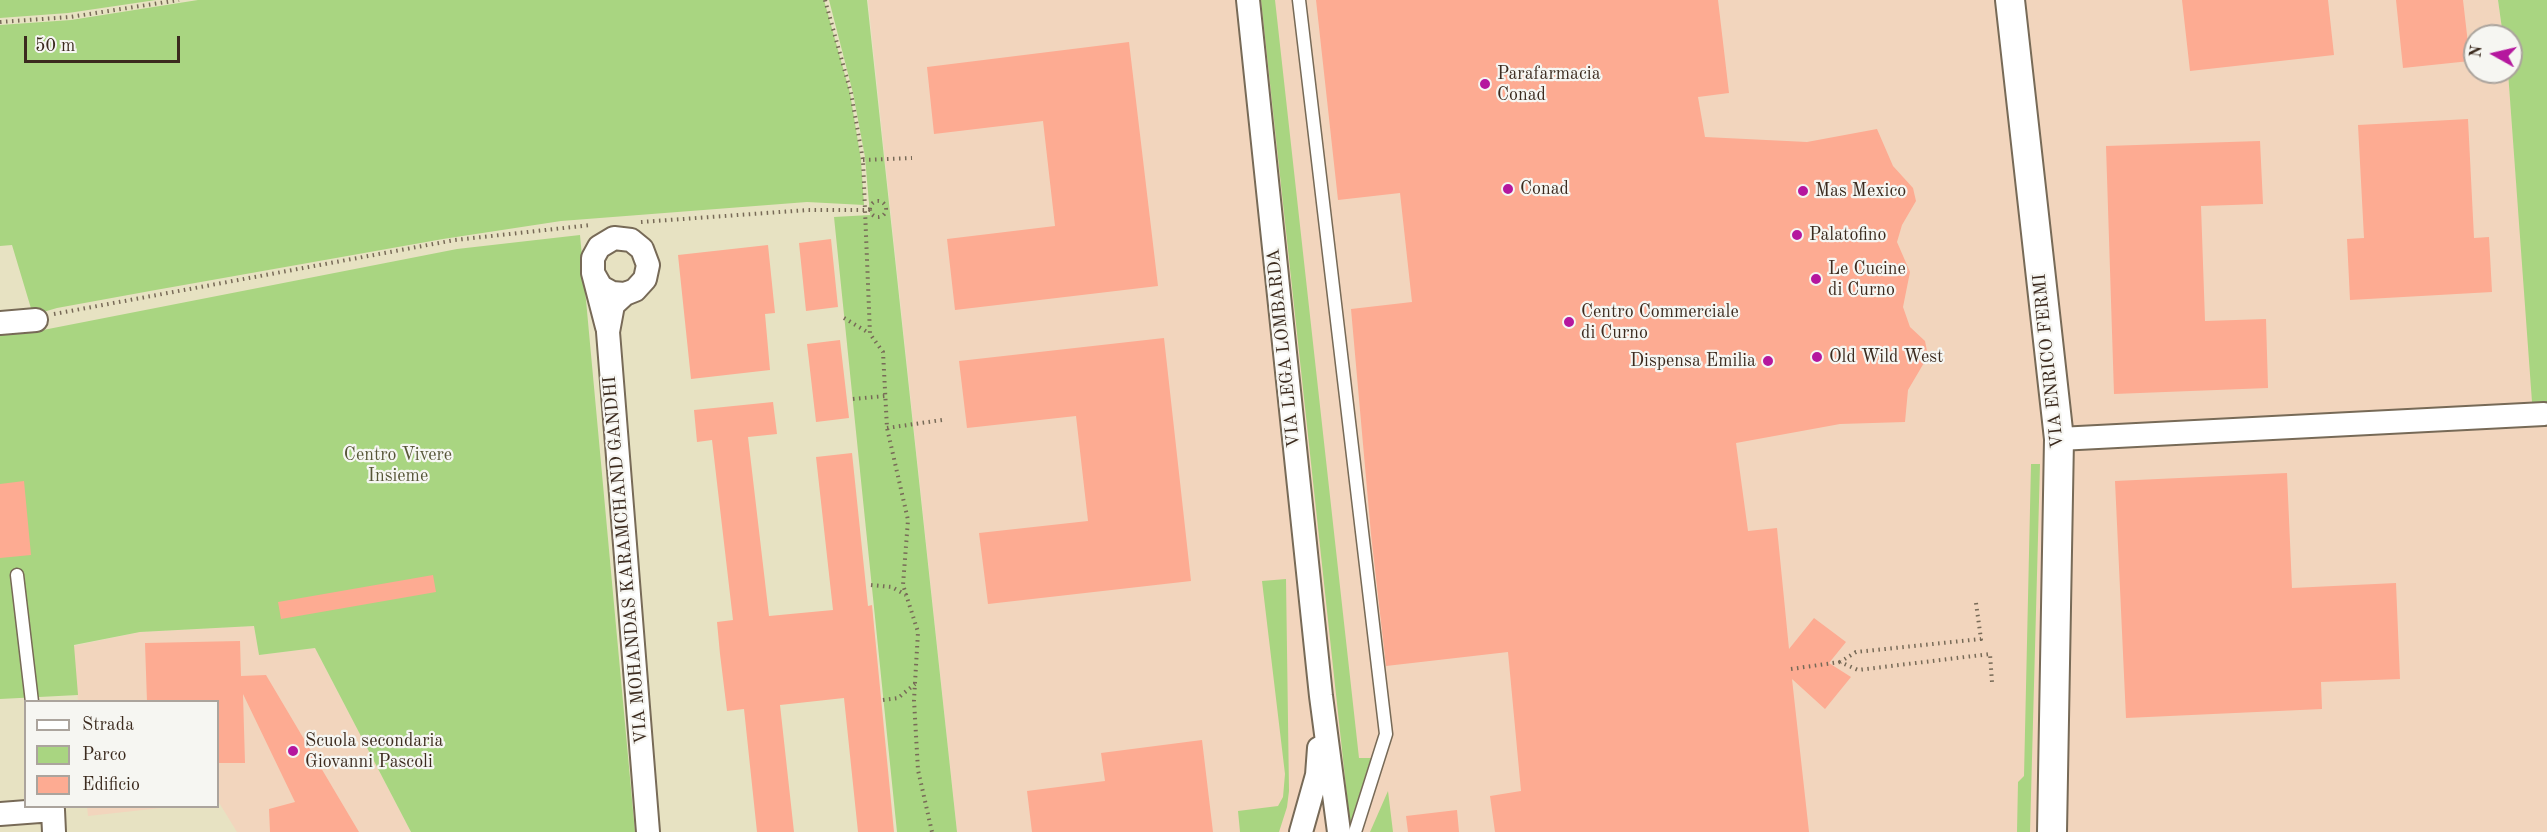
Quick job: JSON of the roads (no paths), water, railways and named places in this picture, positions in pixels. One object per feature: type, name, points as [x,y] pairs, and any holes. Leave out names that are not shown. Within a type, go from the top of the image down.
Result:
[{"type":"street","name":"VIA LEGA LOMBARDA","points":[[1248,0],[1321,696],[1339,832]]},
{"type":"street","name":"VIA ENRICO FERMI","points":[[2010,0],[2059,439],[2052,832]]},
{"type":"street","name":"VIA MOHANDAS KARAMCHAND GANDHI","points":[[593,273],[593,258],[599,247],[614,238],[631,240],[642,249],[648,265],[645,279],[635,290],[625,294],[613,305],[608,332],[648,832]]},
{"type":"street","points":[[593,273],[601,287],[612,293],[625,294]]},
{"type":"street","points":[[593,273],[608,332]]},
{"type":"street","points":[[0,323],[36,320]]},
{"type":"street","points":[[2059,439],[2544,414]]},
{"type":"street","name":"VIA LEGA LOMBARDA","points":[[1302,832],[1317,775],[1321,696]]},
{"type":"street","points":[[0,814],[35,809],[53,810],[54,832]]},
{"type":"lane","points":[[1299,0],[1386,734],[1355,832]]},
{"type":"lane","points":[[17,575],[32,700]]},
{"type":"place","name":"Parafarmacia Conad","points":[[1485,84]]},
{"type":"place","name":"Conad","points":[[1508,189]]},
{"type":"place","name":"Mas Mexico","points":[[1803,191]]},
{"type":"place","name":"Palatofino","points":[[1797,235]]},
{"type":"place","name":"Le Cucine di Curno","points":[[1816,279]]},
{"type":"place","name":"Centro Commerciale di Curno","points":[[1569,322]]},
{"type":"place","name":"Old Wild West","points":[[1817,357]]},
{"type":"place","name":"Dispensa Emilia","points":[[1768,361]]},
{"type":"place","name":"Scuola secondaria Giovanni Pascoli","points":[[293,751]]},
{"type":"park label","name":"Centro Vivere Insieme","points":[[398,465]]}]
